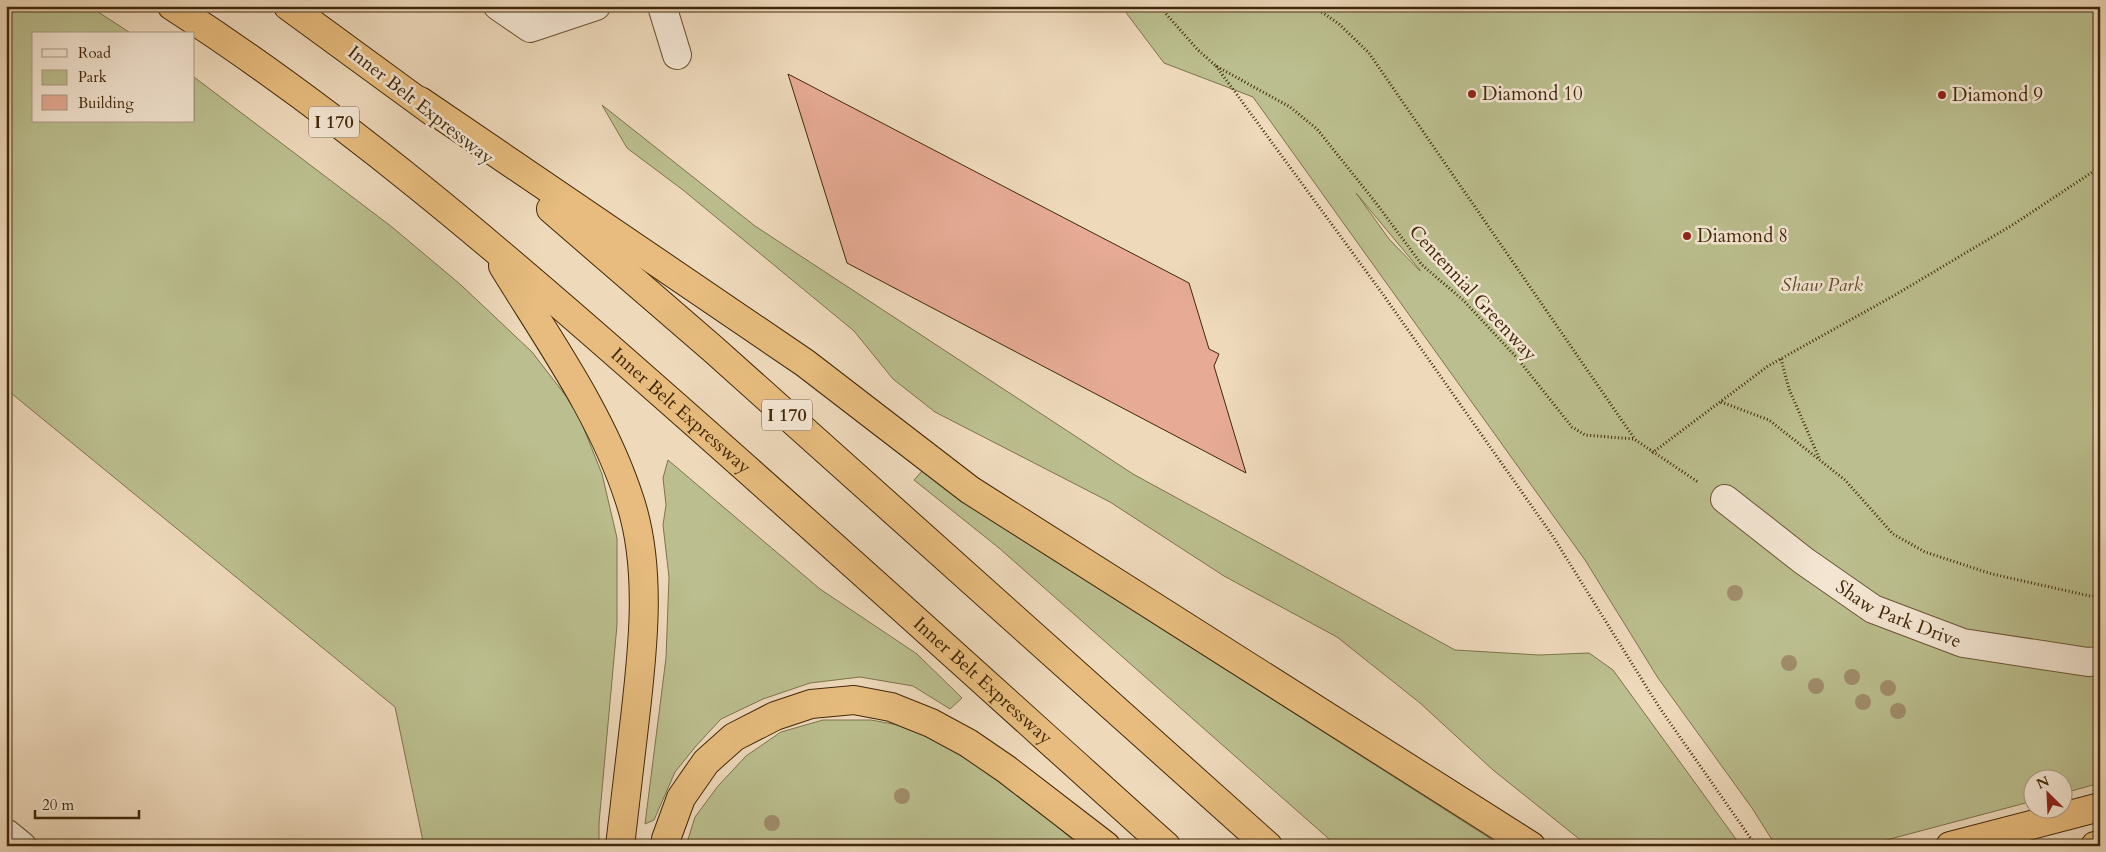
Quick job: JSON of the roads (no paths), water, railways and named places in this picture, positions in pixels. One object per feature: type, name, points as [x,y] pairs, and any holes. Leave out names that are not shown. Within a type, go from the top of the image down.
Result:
[{"type":"highway","name":"Inner Belt Expressway","points":[[172,6],[292,89],[491,245],[836,548],[1166,846]]},
{"type":"highway","name":"Inner Belt Expressway","points":[[288,6],[420,101],[526,187],[706,342],[1268,846]]},
{"type":"highway","points":[[420,101],[805,363],[970,490],[1531,846]]},
{"type":"highway","points":[[491,245],[589,410],[610,449],[631,502],[642,555],[643,616],[641,662],[620,846]]},
{"type":"highway","points":[[665,846],[681,798],[706,762],[734,737],[775,716],[811,704],[854,700],[891,707],[931,723],[968,742],[1106,846]]},
{"type":"highway","points":[[1950,846],[2100,807]]},
{"type":"highway","points":[[2095,846],[2100,845]]},
{"type":"street","points":[[498,6],[530,28],[596,6]]},
{"type":"street","points":[[662,6],[678,55]]},
{"type":"street","name":"Shaw Park Drive","points":[[1725,500],[1804,561],[1874,609],[1963,643],[2088,662],[2100,661]]},
{"type":"street","points":[[6,833],[22,846]]},
{"type":"place","name":"Diamond 10","points":[[1472,94]]},
{"type":"place","name":"Diamond 9","points":[[1942,95]]},
{"type":"place","name":"Diamond 8","points":[[1687,236]]},
{"type":"park label","name":"Shaw Park","points":[[1822,285]]}]
